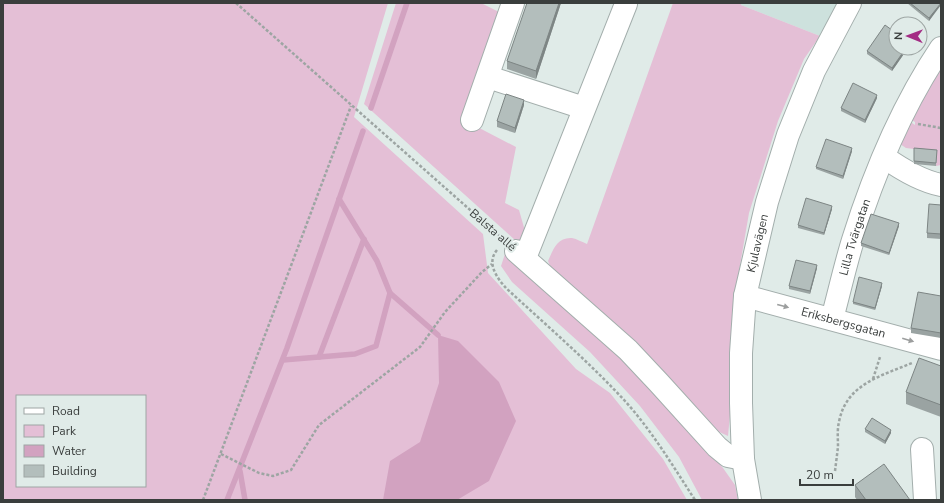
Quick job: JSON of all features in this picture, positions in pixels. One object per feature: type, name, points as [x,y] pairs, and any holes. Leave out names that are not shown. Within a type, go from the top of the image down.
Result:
[{"type":"street","points":[[472,120],[513,3]]},
{"type":"street","name":"Kjulavägen","points":[[750,500],[743,459],[741,353],[745,296],[767,202],[788,135],[814,71],[850,3]]},
{"type":"street","points":[[515,250],[584,108],[626,4]]},
{"type":"street","name":"Lilla Tvärgatan","points":[[832,319],[854,239],[874,181],[914,92],[941,48]]},
{"type":"street","points":[[488,77],[584,108]]},
{"type":"street","points":[[884,157],[932,184],[941,185]]},
{"type":"street","name":"Balsta allé","points":[[515,250],[628,350],[717,447],[728,456],[743,459]]},
{"type":"street","name":"Eriksbergsgatan","points":[[745,296],[941,350]]},
{"type":"street","points":[[922,449],[925,500]]},
{"type":"path","name":"Balsta allé","points":[[236,3],[515,250]]},
{"type":"path","points":[[203,500],[351,106]]},
{"type":"path","points":[[515,250],[494,253],[492,264],[498,279],[593,368],[625,401],[665,452],[695,500]]},
{"type":"path","points":[[221,454],[259,472],[273,476],[291,470],[319,425],[420,347],[445,312],[482,272],[492,264]]},
{"type":"path","points":[[873,379],[880,357]]},
{"type":"path","points":[[835,471],[838,447],[838,423],[842,409],[848,399],[858,389],[873,379],[915,361]]},
{"type":"shaded area","points":[[741,3],[840,3],[820,36],[741,5]]},
{"type":"green space","points":[[3,3],[388,3],[354,117],[483,234],[488,273],[576,369],[610,393],[663,459],[687,500],[3,500]]},
{"type":"green space","points":[[396,3],[481,3],[499,12],[462,119],[516,147],[505,203],[519,210],[527,238],[524,244],[516,241],[364,104]]},
{"type":"green space","points":[[673,3],[741,3],[741,5],[820,36],[804,59],[778,121],[749,213],[733,306],[731,404],[728,436],[715,430],[553,273],[548,261],[556,245],[567,238],[572,238],[587,244]]},
{"type":"green space","points":[[941,62],[941,165],[936,166],[937,152],[906,148],[897,142],[906,124],[912,123],[915,125],[915,122],[909,118]]},
{"type":"green space","points":[[505,254],[513,258],[625,358],[723,468],[735,485],[738,500],[702,500],[679,457],[640,406],[590,352],[512,282],[501,266]]},
{"type":"water","points":[[438,335],[458,341],[499,382],[516,421],[489,481],[457,500],[383,500],[390,461],[420,442],[439,383]]},
{"type":"building","points":[[527,3],[559,3],[536,71],[507,61]]},
{"type":"building","points":[[910,3],[941,3],[929,18]]},
{"type":"building","points":[[885,25],[888,27],[888,56],[900,56],[892,68],[867,51]]},
{"type":"building","points":[[853,83],[877,95],[865,120],[841,108]]},
{"type":"building","points":[[506,94],[524,100],[515,128],[497,121]]},
{"type":"building","points":[[826,139],[852,148],[843,176],[816,167]]},
{"type":"building","points":[[914,148],[937,150],[936,163],[914,161]]},
{"type":"building","points":[[806,198],[832,206],[824,233],[798,225]]},
{"type":"building","points":[[929,204],[941,205],[941,234],[927,233]]},
{"type":"building","points":[[871,214],[899,223],[889,253],[861,243]]},
{"type":"building","points":[[796,260],[817,265],[810,291],[789,286]]},
{"type":"building","points":[[859,277],[882,283],[875,308],[853,302]]},
{"type":"building","points":[[918,292],[941,296],[941,333],[911,328]]},
{"type":"building","points":[[919,358],[941,366],[941,405],[906,392]]},
{"type":"building","points":[[872,418],[891,430],[885,441],[865,429]]},
{"type":"building","points":[[884,464],[910,500],[866,500],[855,485]]},
{"type":"waterway","points":[[371,108],[407,3]]},
{"type":"waterway","points":[[227,500],[287,348],[363,131]]},
{"type":"waterway","points":[[283,360],[355,354],[376,346],[390,293],[377,261],[339,199]]},
{"type":"waterway","points":[[319,357],[364,239]]},
{"type":"waterway","points":[[390,293],[438,335]]},
{"type":"waterway","points":[[240,471],[245,500]]}]
